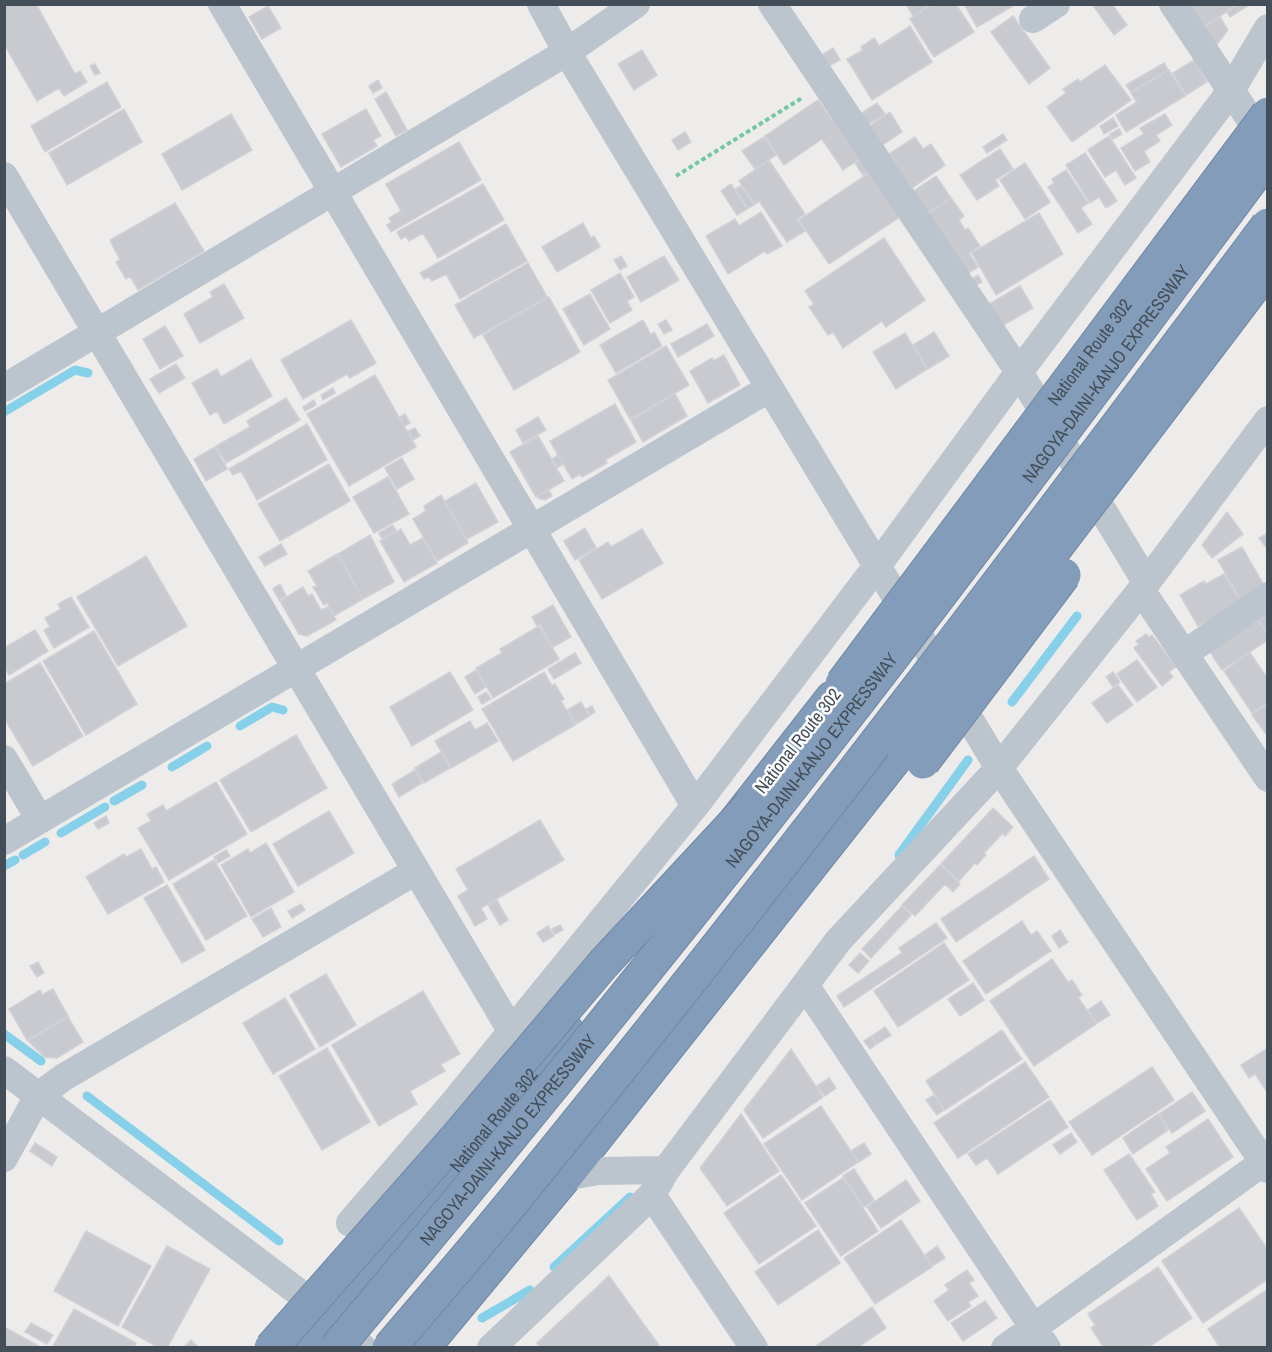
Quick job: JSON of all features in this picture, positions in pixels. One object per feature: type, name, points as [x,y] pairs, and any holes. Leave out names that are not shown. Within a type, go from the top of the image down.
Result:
[{"type":"highway","name":"National Route 302","points":[[303,1347],[442,1184],[694,874],[832,698],[1268,114]]},
{"type":"highway","name":"NAGOYA-DAINI-KANJO EXPRESSWAY","points":[[336,1347],[494,1159],[665,948],[845,718],[1054,444],[1268,157]]},
{"type":"highway","points":[[389,1347],[526,1185],[854,772],[1268,225]]},
{"type":"highway","points":[[913,756],[1268,267]]},
{"type":"highway","points":[[423,1347],[565,1177],[709,997],[913,756],[1268,305]]},
{"type":"highway","points":[[271,1347],[448,1146],[604,963],[785,769],[859,682],[1017,483],[1054,444]]},
{"type":"street","points":[[222,4],[695,806]]},
{"type":"street","points":[[541,4],[567,52],[999,768],[1266,1163],[1040,1337],[1005,1347]]},
{"type":"street","points":[[4,388],[567,52],[636,4]]},
{"type":"street","points":[[772,4],[1019,372],[1184,654],[1268,778]]},
{"type":"street","points":[[1173,4],[1268,146]]},
{"type":"street","points":[[350,1223],[450,1107],[695,806],[877,567],[1019,372],[1230,92],[1268,28]]},
{"type":"street","points":[[4,177],[512,1032]]},
{"type":"street","points":[[4,841],[770,388]]},
{"type":"street","points":[[492,1347],[652,1195],[666,1170],[838,941],[999,768],[1144,586],[1268,420]]},
{"type":"street","points":[[1184,654],[1268,596]]},
{"type":"street","points":[[4,759],[40,820]]},
{"type":"street","points":[[4,1158],[38,1096],[64,1077],[416,871]]},
{"type":"street","points":[[805,985],[1040,1337]]},
{"type":"street","points":[[4,1070],[330,1316],[363,1347]]},
{"type":"street","points":[[442,1184],[450,1107]]},
{"type":"street","points":[[565,1177],[598,1171],[666,1170]]},
{"type":"street","points":[[652,1195],[754,1347]]},
{"type":"path","points":[[651,191],[825,83]]},
{"type":"building","points":[[4,4],[36,4],[75,74],[80,71],[87,82],[64,96],[59,88],[37,101],[4,44]]},
{"type":"building","points":[[906,4],[931,4],[913,16]]},
{"type":"building","points":[[932,4],[956,4],[974,32],[934,57],[910,19]]},
{"type":"building","points":[[964,4],[1012,4],[1013,6],[977,27]]},
{"type":"building","points":[[1092,4],[1112,4],[1127,25],[1114,35]]},
{"type":"building","points":[[1187,4],[1238,4],[1202,28]]},
{"type":"building","points":[[1239,4],[1249,5],[1230,17],[1227,12]]},
{"type":"building","points":[[268,6],[281,28],[262,39],[249,17]]},
{"type":"building","points":[[1013,16],[1050,68],[1029,84],[991,32]]},
{"type":"building","points":[[1220,17],[1228,30],[1215,47],[1203,29]]},
{"type":"building","points":[[910,26],[932,62],[872,100],[847,59],[863,50],[861,47],[874,38],[879,46]]},
{"type":"building","points":[[833,48],[840,60],[829,66],[822,55]]},
{"type":"building","points":[[642,50],[657,75],[634,90],[618,64]]},
{"type":"building","points":[[1194,60],[1207,82],[1186,95],[1173,73]]},
{"type":"building","points":[[1164,63],[1168,70],[1131,92],[1126,85]]},
{"type":"building","points":[[95,64],[100,73],[95,75],[90,66]]},
{"type":"building","points":[[1105,65],[1131,100],[1072,142],[1047,107],[1066,93],[1063,89],[1078,79],[1080,82]]},
{"type":"building","points":[[1169,70],[1185,96],[1126,132],[1116,115],[1137,102],[1131,93]]},
{"type":"building","points":[[378,80],[382,88],[373,93],[369,86]]},
{"type":"building","points":[[107,82],[121,107],[45,152],[31,126]]},
{"type":"building","points":[[386,92],[407,130],[396,136],[375,99]]},
{"type":"building","points":[[818,100],[833,121],[836,118],[862,157],[843,170],[822,139],[784,165],[765,136]]},
{"type":"building","points":[[877,103],[885,114],[867,125],[860,114]]},
{"type":"building","points":[[124,109],[142,142],[67,185],[49,153]]},
{"type":"building","points":[[366,109],[381,136],[373,140],[377,146],[341,167],[322,134]]},
{"type":"building","points":[[890,112],[902,132],[881,146],[868,127]]},
{"type":"building","points":[[231,114],[252,150],[182,190],[162,154]]},
{"type":"building","points":[[1165,114],[1172,125],[1156,135],[1160,141],[1144,151],[1150,162],[1135,171],[1121,148],[1144,134],[1140,128]]},
{"type":"building","points":[[1113,118],[1118,126],[1104,134],[1100,126]]},
{"type":"building","points":[[1119,129],[1122,134],[1113,139],[1110,134]]},
{"type":"building","points":[[685,132],[691,142],[678,150],[672,140]]},
{"type":"building","points":[[1003,134],[1007,140],[987,153],[983,147]]},
{"type":"building","points":[[1109,136],[1136,178],[1125,185],[1116,170],[1105,177],[1088,150]]},
{"type":"building","points":[[764,137],[776,155],[755,169],[742,151]]},
{"type":"building","points":[[915,137],[923,149],[931,144],[945,165],[912,188],[889,154]]},
{"type":"building","points":[[459,142],[481,180],[391,232],[387,225],[392,222],[389,218],[401,211],[386,184]]},
{"type":"building","points":[[1000,149],[1013,169],[995,180],[999,186],[977,200],[960,175]]},
{"type":"building","points":[[1085,153],[1117,201],[1106,208],[1099,197],[1090,203],[1066,165]]},
{"type":"building","points":[[863,158],[871,170],[863,175],[855,163]]},
{"type":"building","points":[[769,160],[805,214],[797,219],[805,231],[787,242],[759,201],[755,204],[739,181]]},
{"type":"building","points":[[1025,163],[1050,202],[1025,219],[1000,180]]},
{"type":"building","points":[[1066,170],[1088,203],[1081,208],[1092,224],[1078,233],[1048,187],[1054,183],[1052,179]]},
{"type":"building","points":[[872,171],[901,216],[829,264],[799,220]]},
{"type":"building","points":[[936,176],[951,198],[925,215],[911,193]]},
{"type":"building","points":[[483,184],[504,220],[438,258],[423,233],[409,241],[406,236],[401,239],[397,232]]},
{"type":"building","points":[[731,184],[747,209],[737,215],[721,191]]},
{"type":"building","points":[[741,186],[754,205],[748,208],[735,189]]},
{"type":"building","points":[[951,198],[964,216],[959,220],[965,230],[968,228],[980,246],[969,253],[978,267],[965,275],[925,216]]},
{"type":"building","points":[[175,203],[204,251],[138,290],[130,276],[126,279],[116,262],[120,260],[110,240]]},
{"type":"building","points":[[761,212],[782,246],[767,254],[765,251],[728,274],[706,236],[735,219],[739,226]]},
{"type":"building","points":[[1039,213],[1063,254],[996,295],[972,253]]},
{"type":"building","points":[[583,223],[591,238],[594,236],[600,247],[557,272],[542,247]]},
{"type":"building","points":[[506,224],[527,261],[460,299],[446,274],[432,281],[429,277],[424,279],[420,273]]},
{"type":"building","points":[[884,238],[925,300],[886,327],[882,321],[843,348],[833,332],[828,335],[809,307],[814,304],[805,291]]},
{"type":"building","points":[[621,256],[627,266],[620,270],[614,260]]},
{"type":"building","points":[[664,256],[679,280],[641,302],[627,277]]},
{"type":"building","points":[[528,263],[547,297],[474,338],[455,305]]},
{"type":"building","points":[[620,273],[634,297],[627,301],[632,310],[610,323],[591,290]]},
{"type":"building","points":[[978,275],[982,282],[974,286],[970,280]]},
{"type":"building","points":[[224,284],[244,318],[200,343],[184,314],[213,297],[210,292]]},
{"type":"building","points":[[1020,286],[1033,308],[1002,326],[989,304]]},
{"type":"building","points":[[590,294],[610,329],[584,345],[563,309]]},
{"type":"building","points":[[549,297],[580,352],[514,390],[483,335]]},
{"type":"building","points":[[351,320],[376,363],[350,378],[347,374],[303,399],[281,360]]},
{"type":"building","points":[[643,320],[651,335],[654,332],[662,346],[616,373],[600,345]]},
{"type":"building","points":[[666,320],[672,330],[664,334],[658,324]]},
{"type":"building","points":[[707,324],[714,336],[678,357],[671,344]]},
{"type":"building","points":[[165,326],[183,356],[160,369],[143,339]]},
{"type":"building","points":[[934,332],[949,356],[928,369],[913,345]]},
{"type":"building","points":[[905,333],[927,369],[896,389],[873,352]]},
{"type":"building","points":[[666,346],[689,385],[630,419],[608,380]]},
{"type":"building","points":[[724,355],[740,385],[708,403],[690,371],[712,358],[713,361]]},
{"type":"building","points":[[251,359],[272,396],[224,424],[217,411],[210,415],[192,383],[217,369],[221,377]]},
{"type":"building","points":[[176,364],[185,378],[159,393],[150,379]]},
{"type":"building","points":[[375,375],[416,447],[349,486],[307,414]]},
{"type":"building","points":[[333,388],[335,393],[323,400],[321,395]]},
{"type":"building","points":[[675,394],[687,416],[643,442],[631,420]]},
{"type":"building","points":[[286,398],[300,420],[226,463],[216,446],[250,427],[247,421]]},
{"type":"building","points":[[314,400],[316,405],[305,411],[303,407]]},
{"type":"building","points":[[615,404],[636,442],[605,460],[607,463],[582,477],[580,474],[572,479],[550,441]]},
{"type":"building","points":[[405,414],[410,423],[405,426],[400,417]]},
{"type":"building","points":[[538,417],[546,430],[523,443],[516,430]]},
{"type":"building","points":[[307,424],[327,460],[257,500],[241,471],[233,475],[229,469]]},
{"type":"building","points":[[415,428],[420,436],[413,440],[408,431]]},
{"type":"building","points":[[538,436],[564,481],[536,497],[510,452]]},
{"type":"building","points":[[215,447],[227,469],[206,481],[194,459]]},
{"type":"building","points":[[558,455],[563,464],[557,468],[552,459]]},
{"type":"building","points":[[402,458],[414,479],[397,489],[385,468]]},
{"type":"building","points":[[329,464],[350,501],[280,541],[258,504]]},
{"type":"building","points":[[388,477],[409,514],[374,533],[353,497]]},
{"type":"building","points":[[476,483],[498,522],[467,539],[445,501]]},
{"type":"building","points":[[549,490],[552,496],[545,500],[538,498],[537,496]]},
{"type":"building","points":[[441,495],[468,543],[437,561],[413,519],[426,511],[424,506]]},
{"type":"building","points":[[1227,512],[1243,534],[1212,558],[1202,545]]},
{"type":"building","points":[[393,525],[396,531],[382,539],[379,533]]},
{"type":"building","points":[[585,528],[596,548],[575,560],[564,541]]},
{"type":"building","points":[[401,529],[410,545],[423,538],[437,563],[404,582],[380,541]]},
{"type":"building","points":[[642,529],[663,563],[602,599],[579,560],[608,542],[611,547]]},
{"type":"building","points":[[1268,533],[1268,550],[1259,538]]},
{"type":"building","points":[[370,535],[394,582],[363,599],[338,554]]},
{"type":"building","points":[[281,544],[287,554],[265,566],[259,557]]},
{"type":"building","points":[[1242,547],[1266,589],[1242,602],[1218,560]]},
{"type":"building","points":[[337,554],[363,599],[334,616],[327,603],[324,605],[313,587],[317,586],[308,571]]},
{"type":"building","points":[[146,556],[187,626],[118,666],[77,597]]},
{"type":"building","points":[[1224,574],[1241,602],[1198,626],[1180,595],[1204,581],[1206,584]]},
{"type":"building","points":[[280,584],[286,596],[279,600],[273,589]]},
{"type":"building","points":[[303,587],[308,596],[312,594],[321,610],[328,607],[336,620],[307,636],[299,634],[280,601]]},
{"type":"building","points":[[71,597],[89,627],[54,648],[44,630],[50,627],[45,618],[61,609],[58,604]]},
{"type":"building","points":[[553,605],[571,637],[553,647],[540,624],[537,626],[532,617]]},
{"type":"building","points":[[1268,607],[1268,633],[1267,633],[1255,615]]},
{"type":"building","points":[[1254,615],[1268,635],[1268,640],[1222,670],[1206,646]]},
{"type":"building","points":[[539,626],[559,659],[493,698],[476,668],[502,653],[500,649]]},
{"type":"building","points":[[35,630],[48,651],[9,675],[4,666],[4,648]]},
{"type":"building","points":[[94,631],[137,704],[86,735],[43,661]]},
{"type":"building","points":[[1146,634],[1149,637],[1152,635],[1176,667],[1169,672],[1173,677],[1162,686],[1134,648],[1139,644],[1136,641]]},
{"type":"building","points":[[575,653],[581,663],[554,679],[548,669]]},
{"type":"building","points":[[1250,653],[1268,679],[1268,702],[1252,713],[1224,671]]},
{"type":"building","points":[[1137,660],[1157,687],[1137,702],[1117,674]]},
{"type":"building","points":[[40,663],[83,736],[33,766],[4,718],[4,684]]},
{"type":"building","points":[[476,670],[486,687],[475,694],[465,677]]},
{"type":"building","points":[[450,672],[473,710],[412,746],[390,707]]},
{"type":"building","points":[[544,672],[552,686],[555,684],[564,699],[561,701],[575,725],[513,761],[482,709]]},
{"type":"building","points":[[1113,672],[1120,682],[1113,687],[1106,677]]},
{"type":"building","points":[[1118,685],[1133,705],[1107,723],[1092,703]]},
{"type":"building","points":[[486,692],[491,699],[482,704],[478,697]]},
{"type":"building","points":[[581,702],[589,716],[576,724],[567,710]]},
{"type":"building","points":[[1268,704],[1268,737],[1252,715]]},
{"type":"building","points":[[592,706],[595,712],[590,715],[586,709]]},
{"type":"building","points":[[470,721],[475,730],[487,723],[498,741],[451,768],[435,741]]},
{"type":"building","points":[[296,735],[327,788],[251,832],[220,780]]},
{"type":"building","points":[[441,752],[450,768],[424,783],[415,768]]},
{"type":"building","points":[[415,770],[422,783],[399,797],[392,784]]},
{"type":"building","points":[[216,782],[247,834],[169,880],[138,828],[151,821],[147,814],[163,805],[166,811]]},
{"type":"building","points":[[993,808],[1013,827],[1005,836],[1003,833],[984,853],[986,855],[977,865],[975,863],[959,881],[941,864]]},
{"type":"building","points":[[329,811],[354,853],[298,886],[273,844]]},
{"type":"building","points":[[106,816],[109,823],[98,829],[94,823]]},
{"type":"building","points":[[540,820],[564,860],[481,908],[487,919],[475,926],[458,896],[468,890],[456,869]]},
{"type":"building","points":[[266,843],[294,892],[251,917],[221,865],[248,849],[250,853]]},
{"type":"building","points":[[141,849],[152,869],[156,867],[164,882],[108,914],[86,877],[124,854],[126,857]]},
{"type":"building","points":[[226,850],[230,856],[218,863],[214,857]]},
{"type":"building","points":[[1034,856],[1049,879],[956,942],[941,919]]},
{"type":"building","points":[[214,860],[247,916],[206,940],[173,884]]},
{"type":"building","points":[[940,865],[960,884],[953,892],[945,884],[915,916],[902,905]]},
{"type":"building","points":[[167,885],[205,950],[182,963],[144,898]]},
{"type":"building","points":[[497,900],[508,920],[500,925],[488,905]]},
{"type":"building","points":[[301,904],[305,910],[292,918],[288,911]]},
{"type":"building","points":[[902,906],[911,915],[871,958],[862,949]]},
{"type":"building","points":[[271,908],[281,927],[263,937],[252,919]]},
{"type":"building","points":[[1022,921],[1031,935],[1037,931],[1051,951],[986,994],[963,961]]},
{"type":"building","points":[[936,923],[947,938],[844,1007],[837,996],[902,953],[899,948]]},
{"type":"building","points":[[560,925],[563,930],[555,934],[552,929]]},
{"type":"building","points":[[548,926],[554,936],[543,942],[537,933]]},
{"type":"building","points":[[1060,930],[1068,942],[1059,948],[1052,936]]},
{"type":"building","points":[[944,943],[969,980],[898,1027],[874,991]]},
{"type":"building","points":[[860,953],[869,961],[858,973],[849,965]]},
{"type":"building","points":[[1052,959],[1068,982],[1072,980],[1082,995],[1078,997],[1096,1024],[1034,1066],[990,1001]]},
{"type":"building","points":[[38,962],[44,973],[37,977],[30,966]]},
{"type":"building","points":[[326,974],[356,1025],[320,1047],[290,995]]},
{"type":"building","points":[[973,983],[984,1000],[960,1016],[948,999]]},
{"type":"building","points":[[53,989],[68,1016],[27,1040],[9,1009],[40,990],[42,995]]},
{"type":"building","points":[[423,991],[460,1054],[441,1064],[445,1071],[410,1091],[417,1104],[379,1126],[332,1045]]},
{"type":"building","points":[[285,998],[315,1049],[273,1074],[243,1023]]},
{"type":"building","points":[[1101,1001],[1110,1015],[1097,1023],[1088,1010]]},
{"type":"building","points":[[68,1017],[83,1042],[57,1058],[45,1057],[28,1041]]},
{"type":"building","points":[[885,1027],[891,1035],[877,1044],[872,1036]]},
{"type":"building","points":[[1002,1030],[1022,1059],[945,1110],[926,1081]]},
{"type":"building","points":[[871,1036],[876,1044],[870,1049],[864,1041]]},
{"type":"building","points":[[327,1048],[370,1122],[322,1150],[279,1076]]},
{"type":"building","points":[[1268,1048],[1268,1093],[1255,1074],[1249,1078],[1241,1065]]},
{"type":"building","points":[[791,1049],[823,1097],[763,1138],[744,1110]]},
{"type":"building","points":[[1025,1062],[1049,1097],[958,1158],[934,1123]]},
{"type":"building","points":[[1152,1067],[1174,1100],[1092,1155],[1069,1122]]},
{"type":"building","points":[[829,1078],[836,1088],[825,1096],[817,1086]]},
{"type":"building","points":[[1192,1092],[1205,1111],[1172,1133],[1159,1114]]},
{"type":"building","points":[[934,1095],[944,1110],[937,1115],[926,1100]]},
{"type":"building","points":[[1050,1100],[1068,1127],[998,1174],[987,1158],[976,1165],[968,1154]]},
{"type":"building","points":[[821,1106],[858,1162],[802,1200],[764,1144]]},
{"type":"building","points":[[741,1114],[779,1171],[727,1206],[700,1168]]},
{"type":"building","points":[[1158,1114],[1168,1130],[1133,1154],[1123,1138]]},
{"type":"building","points":[[1208,1119],[1233,1157],[1167,1201],[1146,1169],[1170,1153],[1166,1147]]},
{"type":"building","points":[[1071,1133],[1077,1142],[1060,1154],[1053,1145]]},
{"type":"building","points":[[35,1143],[57,1157],[52,1166],[30,1151]]},
{"type":"building","points":[[864,1143],[871,1154],[859,1162],[851,1151]]},
{"type":"building","points":[[1129,1154],[1155,1192],[1151,1194],[1158,1206],[1137,1220],[1104,1170]]},
{"type":"building","points":[[854,1169],[874,1200],[864,1207],[843,1176]]},
{"type":"building","points":[[781,1175],[816,1226],[759,1264],[724,1213]]},
{"type":"building","points":[[843,1178],[878,1231],[841,1256],[805,1203]]},
{"type":"building","points":[[906,1180],[920,1201],[881,1228],[867,1207]]},
{"type":"building","points":[[1239,1208],[1268,1250],[1268,1279],[1203,1323],[1162,1261]]},
{"type":"building","points":[[901,1220],[932,1267],[875,1304],[844,1258]]},
{"type":"building","points":[[818,1230],[840,1263],[778,1305],[755,1272]]},
{"type":"building","points":[[86,1231],[151,1266],[118,1326],[54,1291]]},
{"type":"building","points":[[167,1246],[210,1269],[167,1348],[159,1348],[122,1327]]},
{"type":"building","points":[[937,1246],[945,1258],[932,1266],[925,1255]]},
{"type":"building","points":[[1158,1267],[1192,1318],[1147,1348],[1104,1348],[1091,1328],[1095,1325],[1088,1314]]},
{"type":"building","points":[[967,1270],[974,1280],[969,1283],[978,1296],[968,1302],[971,1306],[948,1321],[934,1301],[949,1290],[945,1285]]},
{"type":"building","points":[[609,1276],[661,1348],[540,1348],[537,1343]]},
{"type":"building","points":[[1268,1289],[1268,1348],[1220,1348],[1208,1329]]},
{"type":"building","points":[[985,1301],[997,1318],[963,1341],[951,1323]]},
{"type":"building","points":[[872,1307],[886,1328],[857,1348],[813,1348]]},
{"type":"building","points":[[74,1309],[136,1343],[134,1348],[52,1348]]},
{"type":"building","points":[[31,1323],[53,1335],[47,1344],[25,1332]]},
{"type":"building","points":[[4,1327],[42,1348],[4,1348]]},
{"type":"building","points":[[191,1340],[199,1348],[183,1348]]},
{"type":"waterway","points":[[4,412],[75,370],[88,373]]},
{"type":"waterway","points":[[1012,702],[1077,616]]},
{"type":"waterway","points":[[240,726],[272,707],[283,710]]},
{"type":"waterway","points":[[172,767],[207,746]]},
{"type":"waterway","points":[[899,855],[968,760]]},
{"type":"waterway","points":[[114,801],[142,785]]},
{"type":"waterway","points":[[61,833],[105,807]]},
{"type":"waterway","points":[[23,855],[45,842]]},
{"type":"waterway","points":[[4,866],[15,860]]},
{"type":"waterway","points":[[4,1034],[41,1061]]},
{"type":"waterway","points":[[87,1096],[279,1241]]},
{"type":"waterway","points":[[554,1267],[630,1197]]},
{"type":"waterway","points":[[482,1318],[530,1290]]}]
